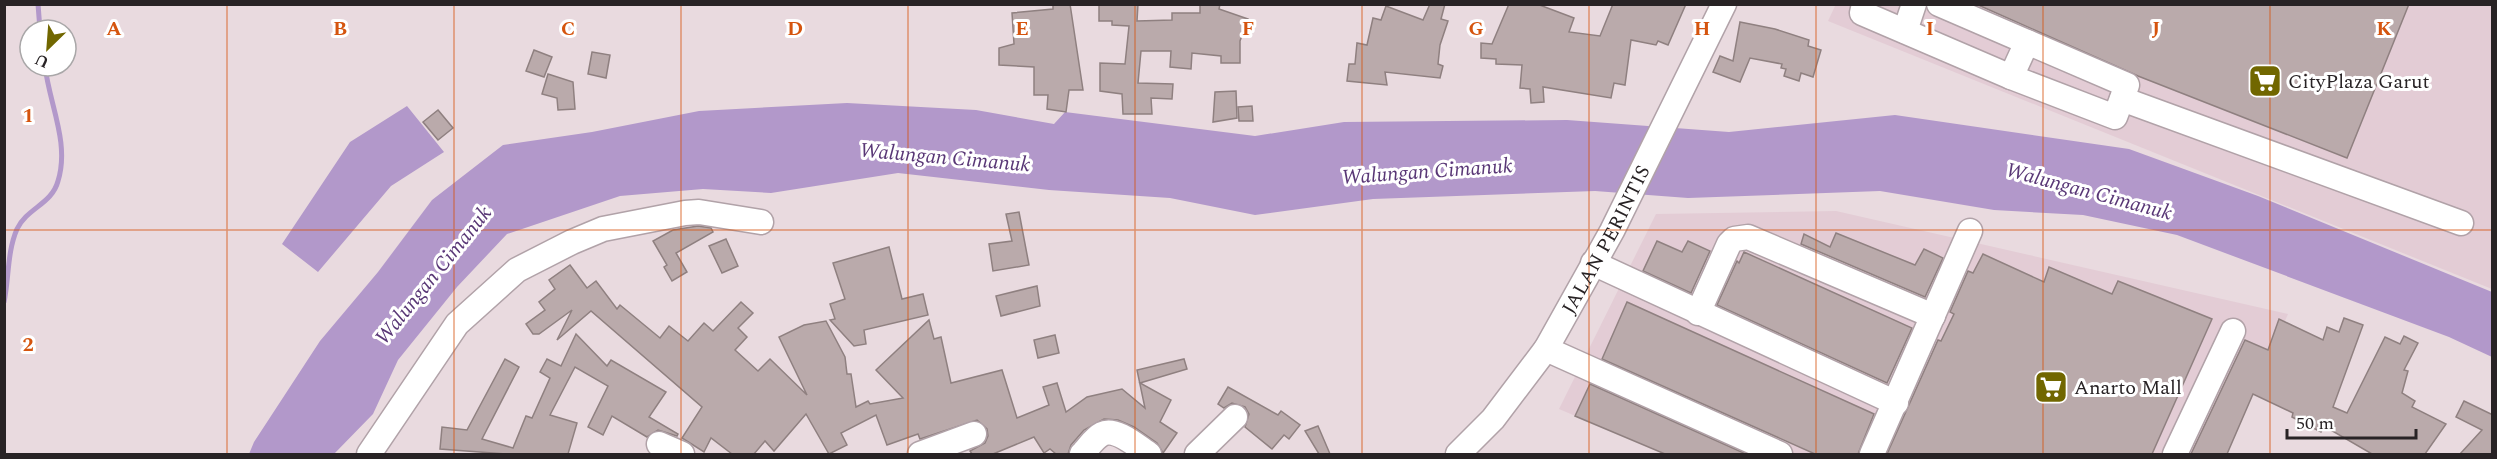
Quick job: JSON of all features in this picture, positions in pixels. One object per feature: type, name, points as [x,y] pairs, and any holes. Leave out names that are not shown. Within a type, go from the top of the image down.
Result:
[{"type":"street","name":"JALAN PERINTIS","points":[[1458,454],[1556,353],[1593,263],[1612,231],[1724,4]]},
{"type":"street","points":[[1864,4],[1862,13],[2011,77],[2115,117],[2127,85],[1939,4]]},
{"type":"street","points":[[1905,31],[1914,4]]},
{"type":"street","points":[[2011,77],[2027,42]]},
{"type":"street","points":[[2122,99],[2461,223]]},
{"type":"street","points":[[369,454],[457,324],[517,270],[603,229],[699,212],[761,222]]},
{"type":"street","points":[[1872,454],[1970,231]]},
{"type":"street","points":[[1698,313],[1729,243],[1734,239],[1749,237],[1933,316]]},
{"type":"street","points":[[1593,263],[1896,403]]},
{"type":"street","points":[[2175,454],[2233,331]]},
{"type":"street","points":[[1556,353],[1780,454]]},
{"type":"street","points":[[1197,454],[1235,417]]},
{"type":"street","points":[[1082,454],[1099,436],[1107,433],[1125,438],[1149,454]]},
{"type":"street","points":[[920,454],[974,434]]},
{"type":"street","points":[[659,444],[682,454]]},
{"type":"shaded area","points":[[1836,4],[2492,5],[2492,289],[1828,21]]},
{"type":"shaded area","name":"Anarto Mall","points":[[1836,211],[2288,314],[2227,454],[1665,454],[1559,409],[1656,214]]},
{"type":"water","name":"Walungan Cimanuk","points":[[847,103],[976,110],[1054,124],[1065,112],[1255,136],[1344,122],[1567,120],[1729,132],[1895,115],[2129,149],[2258,196],[2492,292],[2492,357],[2449,337],[2177,235],[2083,215],[1994,210],[1880,191],[1688,198],[1595,191],[1373,199],[1255,215],[1170,198],[1049,190],[898,173],[771,193],[703,189],[620,196],[507,234],[457,287],[398,360],[373,414],[334,454],[249,454],[254,442],[320,341],[378,272],[432,200],[503,145],[592,132],[699,111]]},
{"type":"water","points":[[407,106],[444,152],[391,186],[318,272],[282,244],[350,142]]},
{"type":"building","points":[[1053,4],[1070,4],[1083,90],[1069,90],[1066,112],[1047,109],[1048,95],[1034,95],[1034,67],[999,65],[999,48],[1014,44],[1012,13],[1053,9]]},
{"type":"building","points":[[1099,4],[1138,4],[1137,21],[1172,20],[1172,13],[1200,13],[1200,4],[1220,4],[1219,9],[1248,19],[1240,41],[1240,63],[1221,63],[1221,56],[1192,53],[1191,69],[1170,67],[1171,51],[1141,51],[1138,83],[1173,84],[1172,99],[1151,98],[1152,114],[1123,114],[1122,94],[1100,91],[1100,63],[1125,64],[1129,26],[1112,25],[1112,21],[1099,21]]},
{"type":"building","points":[[1430,4],[1445,4],[1441,19],[1448,21],[1440,45],[1438,64],[1443,66],[1440,78],[1385,72],[1387,85],[1347,81],[1349,64],[1355,64],[1357,43],[1367,45],[1373,18],[1381,20],[1386,6],[1423,20]]},
{"type":"building","points":[[1509,4],[1537,4],[1574,18],[1569,32],[1600,36],[1613,4],[1686,4],[1668,45],[1658,41],[1656,45],[1631,40],[1625,85],[1614,83],[1611,98],[1543,87],[1544,102],[1531,103],[1530,89],[1520,88],[1522,65],[1496,64],[1496,59],[1481,58],[1481,43],[1492,44]]},
{"type":"building","name":"CityPlaza Garut","points":[[1976,4],[2409,4],[2347,158],[2138,76]]},
{"type":"building","points":[[1740,22],[1775,29],[1809,40],[1808,46],[1821,50],[1813,77],[1801,73],[1799,81],[1784,76],[1786,69],[1781,68],[1782,64],[1750,58],[1740,82],[1713,72],[1720,56],[1733,61]]},
{"type":"building","points":[[534,50],[552,57],[544,77],[526,71]]},
{"type":"building","points":[[592,52],[610,55],[606,78],[588,74]]},
{"type":"building","points":[[548,74],[573,82],[575,109],[558,110],[557,98],[542,94]]},
{"type":"building","points":[[1236,91],[1237,118],[1213,122],[1215,92]]},
{"type":"building","points":[[1252,106],[1253,121],[1239,121],[1238,107]]},
{"type":"building","points":[[438,110],[453,128],[438,140],[423,122]]},
{"type":"building","points":[[1019,212],[1029,265],[993,271],[989,244],[1012,241],[1006,214]]},
{"type":"building","points":[[698,226],[711,228],[713,232],[676,253],[687,272],[672,281],[664,267],[667,265],[653,241],[673,230]]},
{"type":"building","points":[[1836,233],[1915,265],[1924,249],[1943,258],[1925,297],[1801,244],[1804,234],[1830,247]]},
{"type":"building","points":[[726,239],[738,266],[722,273],[709,246]]},
{"type":"building","points":[[1657,241],[1682,252],[1688,241],[1710,251],[1691,293],[1643,271]]},
{"type":"building","points":[[889,247],[902,299],[923,294],[928,315],[864,330],[866,344],[854,346],[830,320],[835,319],[830,304],[845,299],[833,263]]},
{"type":"building","points":[[1744,252],[1912,328],[1887,383],[1717,305],[1737,261],[1739,263]]},
{"type":"building","name":"Anarto Mall","points":[[1983,254],[2044,282],[2049,267],[2112,294],[2118,281],[2212,319],[2152,454],[1887,454],[1938,340],[1941,341],[1954,314],[1950,312],[1968,271],[1973,273]]},
{"type":"building","points":[[570,265],[587,288],[596,281],[617,309],[620,305],[660,338],[669,326],[688,341],[704,323],[713,331],[741,302],[753,313],[738,328],[747,337],[735,350],[758,371],[770,359],[807,395],[779,337],[804,325],[826,321],[845,357],[847,374],[851,374],[856,407],[868,401],[870,404],[903,398],[876,370],[929,320],[934,339],[941,337],[951,383],[1002,370],[1017,418],[1049,405],[1043,387],[1057,383],[1066,412],[1087,397],[1122,389],[1145,408],[1137,370],[1184,359],[1187,369],[1140,383],[1171,400],[1160,422],[1177,433],[1163,453],[1157,443],[1134,427],[1118,420],[1104,419],[1084,430],[1071,445],[1068,454],[1056,454],[1050,449],[1044,453],[1034,437],[993,454],[972,454],[970,451],[985,443],[988,436],[987,429],[977,420],[920,439],[918,434],[887,445],[876,415],[841,433],[847,445],[829,454],[806,414],[774,451],[765,441],[754,454],[732,454],[711,438],[704,452],[682,438],[702,407],[591,311],[557,340],[572,310],[539,334],[533,334],[526,324],[545,310],[539,302],[555,289],[549,280]]},
{"type":"building","points":[[1037,286],[1040,306],[1001,316],[996,296]]},
{"type":"building","points":[[1627,302],[1874,414],[1858,454],[1815,454],[1602,359]]},
{"type":"building","points":[[2344,318],[2363,325],[2333,407],[2347,413],[2385,337],[2400,344],[2404,336],[2418,343],[2404,370],[2408,371],[2402,393],[2415,401],[2412,407],[2446,424],[2425,454],[2372,454],[2324,426],[2321,432],[2292,417],[2293,413],[2253,394],[2227,454],[2191,454],[2245,340],[2268,350],[2279,319],[2323,340],[2327,327],[2339,332]]},
{"type":"building","points":[[576,334],[607,366],[611,360],[666,392],[649,417],[678,434],[677,436],[658,430],[647,437],[612,416],[603,435],[588,427],[608,386],[575,367],[550,415],[577,423],[568,454],[506,454],[440,449],[442,427],[467,430],[505,359],[519,367],[482,439],[513,448],[526,416],[532,418],[550,378],[540,372],[547,359],[561,366]]},
{"type":"building","points":[[1055,335],[1059,353],[1038,358],[1034,340]]},
{"type":"building","points":[[1590,384],[1746,454],[1665,454],[1575,416]]},
{"type":"building","points":[[1228,387],[1278,415],[1281,411],[1300,425],[1289,439],[1284,435],[1272,449],[1245,427],[1249,414],[1245,407],[1232,403],[1224,408],[1218,404]]},
{"type":"building","points":[[2464,401],[2493,415],[2493,454],[2460,454],[2482,430],[2456,417]]},
{"type":"building","points":[[1318,426],[1330,454],[1319,454],[1305,431]]},
{"type":"waterway","points":[[38,4],[39,18]]},
{"type":"waterway","points":[[4,302],[11,247],[17,229],[21,222],[55,189],[61,167],[60,138],[47,78]]},
{"type":"place","name":"CityPlaza Garut","points":[[2265,81]]},
{"type":"place","name":"Anarto Mall","points":[[2051,387]]}]
